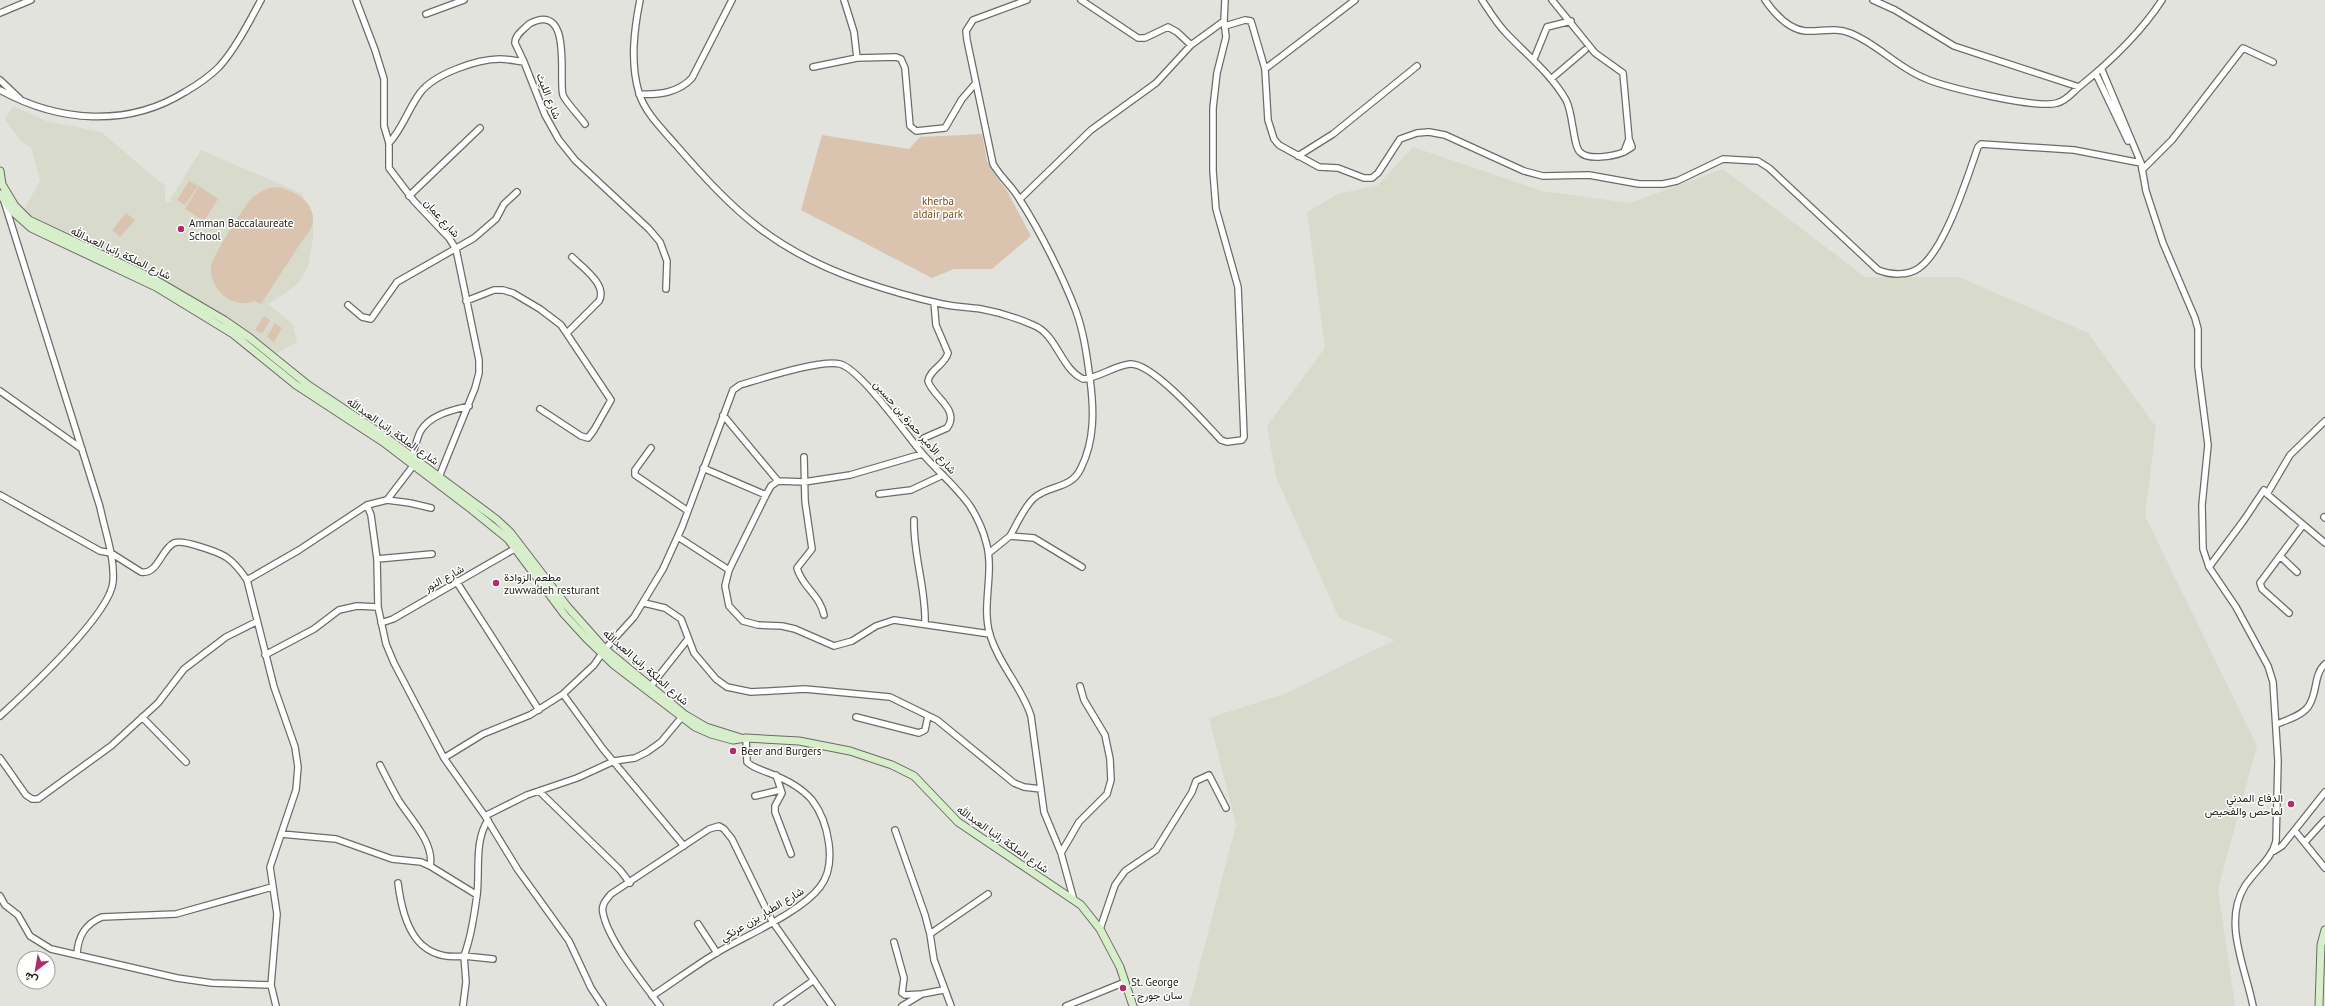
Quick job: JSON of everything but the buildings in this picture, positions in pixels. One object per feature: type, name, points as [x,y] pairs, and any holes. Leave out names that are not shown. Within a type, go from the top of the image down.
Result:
[{"type":"main road","points":[[0,171],[1,183]]},
{"type":"main road","name":"شارع الملكة رانيا العبدالله","points":[[1,183],[15,206],[29,220],[154,279],[207,309],[250,338],[308,385],[383,435],[496,519],[510,532],[566,605],[604,651],[697,722],[744,738]]},
{"type":"main road","name":"شارع الملكة رانيا العبدالله","points":[[0,194],[20,220],[39,232],[156,287],[223,327],[247,344],[314,398],[383,442],[477,513],[516,548],[564,614],[681,718],[711,734],[734,740],[744,738],[799,741],[850,751],[901,769],[914,776],[958,822],[1035,875],[1073,897],[1087,911],[1100,929],[1120,967],[1134,1006]]},
{"type":"main road","points":[[2319,1006],[2325,930]]},
{"type":"street","points":[[0,13],[31,0]]},
{"type":"street","points":[[0,90],[20,99],[55,111],[99,118],[122,116],[159,106],[193,87],[217,69],[237,41],[261,0]]},
{"type":"street","name":"شارع عمان","points":[[356,0],[382,69],[384,79],[384,126],[389,142],[389,168],[409,196],[449,238],[456,249],[479,360],[479,373],[469,406],[439,477]]},
{"type":"street","points":[[426,14],[464,0]]},
{"type":"street","points":[[640,0],[634,60],[639,94],[649,112],[698,171],[744,217],[769,237],[793,252],[828,269],[862,281],[934,302],[982,309],[1033,325],[1045,333],[1074,374],[1083,379],[1090,378],[1123,366],[1136,364],[1149,371],[1165,384],[1221,440],[1228,442],[1244,439],[1238,287],[1216,209],[1213,171],[1213,108],[1217,73],[1226,37],[1224,24],[1226,0]]},
{"type":"street","points":[[639,94],[668,92],[686,85],[692,78],[732,0]]},
{"type":"street","points":[[844,0],[854,32],[857,58]]},
{"type":"street","points":[[989,554],[1010,536],[1034,498],[1045,491],[1070,483],[1082,468],[1093,426],[1093,403],[1086,350],[1076,312],[1066,287],[1020,199],[1002,179],[993,164],[967,40],[968,25],[990,13],[1027,0]]},
{"type":"street","points":[[1081,0],[1136,37],[1145,38],[1168,27],[1177,32],[1191,44]]},
{"type":"street","points":[[1265,69],[1355,0]]},
{"type":"street","points":[[1482,0],[1506,33],[1551,79],[1569,106],[1576,147],[1580,152],[1586,156],[1624,152],[1629,139],[1623,73],[1595,53],[1571,21],[1552,0]]},
{"type":"street","points":[[1766,0],[1776,15],[1799,29],[1831,30],[1850,33],[1911,72],[1950,88],[2023,101],[2054,104],[2064,100],[2102,70],[2141,28],[2162,0]]},
{"type":"street","points":[[1873,0],[1895,10],[1954,46],[2079,87]]},
{"type":"street","name":"شارع الليث","points":[[585,124],[563,96],[562,41],[557,24],[552,19],[544,16],[537,18],[517,36],[515,43],[545,115],[559,140],[575,160],[657,237],[667,261],[666,289]]},
{"type":"street","points":[[1020,199],[1091,130],[1125,108],[1160,80],[1191,44],[1224,24],[1245,20],[1251,21],[1265,69],[1266,106],[1270,130],[1278,145],[1319,167],[1338,168],[1364,178],[1372,178],[1378,173],[1399,140],[1418,132],[1446,135],[1524,170],[1543,176],[1589,175],[1639,184],[1663,184],[1677,181],[1723,159],[1758,161],[1769,168],[1878,270],[1894,274],[1918,269],[1934,252],[1954,211],[1978,148],[1981,144],[2074,150],[2141,163]]},
{"type":"street","points":[[1534,60],[1548,26],[1571,21]]},
{"type":"street","points":[[2142,170],[2172,140],[2243,48],[2273,62]]},
{"type":"street","points":[[1551,79],[1585,50]]},
{"type":"street","points":[[813,67],[857,58],[896,57],[904,62],[910,126],[916,132],[945,128],[958,106],[975,84]]},
{"type":"street","points":[[389,142],[399,131],[421,92],[435,79],[453,70],[495,60],[524,62]]},
{"type":"street","points":[[1298,156],[1333,134],[1417,66]]},
{"type":"street","points":[[2102,70],[2141,163],[2146,191],[2163,243],[2198,328],[2198,367],[2208,445],[2202,505],[2203,549],[2209,567],[2236,607],[2271,672],[2275,693],[2277,724],[2278,817],[2274,851]]},
{"type":"street","points":[[2096,74],[2130,145],[2134,149]]},
{"type":"street","points":[[0,80],[20,99]]},
{"type":"street","points":[[409,196],[480,128]]},
{"type":"street","points":[[348,305],[362,317],[371,319],[397,282],[456,249],[493,222],[504,204],[517,192]]},
{"type":"street","points":[[0,716],[100,612],[113,583],[111,554],[82,449],[4,201]]},
{"type":"street","points":[[567,334],[599,300],[601,294],[599,285],[572,257]]},
{"type":"street","points":[[466,301],[494,290],[512,292],[551,316],[567,334],[611,398],[611,403],[588,438],[582,436],[540,409]]},
{"type":"street","points":[[916,446],[924,438],[947,428],[951,418],[949,410],[928,381],[930,374],[945,360],[948,353],[936,325],[934,302]]},
{"type":"street","name":"شارع الأمير حمزة بن حسين","points":[[444,758],[483,734],[539,710],[563,694],[594,665],[644,603],[678,537],[729,395],[740,384],[823,364],[840,364],[853,371],[922,454],[943,475],[971,508],[984,535],[989,554],[987,604],[990,634],[1007,672],[1022,692],[1031,716],[1044,812],[1061,852],[1073,897]]},
{"type":"street","points":[[0,391],[82,449]]},
{"type":"street","points":[[413,453],[420,432],[426,424],[443,414],[469,406]]},
{"type":"street","points":[[723,415],[778,481]]},
{"type":"street","points":[[2268,494],[2290,455],[2325,420]]},
{"type":"street","points":[[651,448],[635,470],[635,475],[688,511]]},
{"type":"street","points":[[922,454],[864,472],[804,482],[778,481],[771,486],[729,570],[725,586],[727,600],[738,618],[749,624],[795,629],[834,646],[852,641],[876,626],[890,620],[925,623],[990,634]]},
{"type":"street","points":[[804,457],[804,482],[812,549],[797,568],[802,581],[820,601],[824,615]]},
{"type":"street","points":[[387,500],[413,466]]},
{"type":"street","points":[[703,468],[766,495]]},
{"type":"street","points":[[879,494],[911,490],[943,475]]},
{"type":"street","points":[[2209,567],[2264,490],[2325,543]]},
{"type":"street","points":[[0,495],[100,551],[111,554],[136,570],[146,572],[152,569],[173,543],[185,542],[226,558],[237,566],[247,580],[256,622],[265,655],[295,747],[298,767],[296,790],[270,867],[277,919],[271,985],[276,1006]]},
{"type":"street","points":[[247,580],[299,550],[367,505],[387,500],[431,508]]},
{"type":"street","points":[[367,505],[371,515],[377,559],[378,607],[386,644],[394,663],[444,758],[486,818],[518,870],[569,941],[591,988],[603,1006]]},
{"type":"street","points":[[914,520],[915,545],[925,597],[925,623]]},
{"type":"street","points":[[2289,613],[2260,586],[2261,579],[2303,525]]},
{"type":"street","points":[[1010,536],[1034,538],[1082,567]]},
{"type":"street","points":[[678,537],[729,570]]},
{"type":"street","name":"شارع النور","points":[[381,623],[393,618],[516,548]]},
{"type":"street","points":[[377,559],[432,554]]},
{"type":"street","points":[[2280,556],[2297,572]]},
{"type":"street","points":[[456,581],[539,710]]},
{"type":"street","points":[[644,603],[665,608],[677,615],[684,624],[694,653],[716,679],[735,690],[751,692],[805,689],[868,694],[896,699],[946,727],[1014,783],[1024,788],[1041,789]]},
{"type":"street","points":[[265,655],[314,630],[339,610],[357,606],[378,607]]},
{"type":"street","points":[[0,758],[26,795],[36,800],[100,754],[158,703],[184,669],[226,637],[256,622]]},
{"type":"street","points":[[650,687],[688,639]]},
{"type":"street","points":[[2277,724],[2307,708],[2313,695],[2318,673],[2325,664]]},
{"type":"street","points":[[1061,852],[1079,822],[1107,794],[1111,780],[1110,759],[1105,735],[1084,700],[1080,686]]},
{"type":"street","points":[[563,694],[614,761],[684,846]]},
{"type":"street","points":[[856,717],[919,733],[925,730],[928,716]]},
{"type":"street","points":[[142,717],[186,762]]},
{"type":"street","points":[[463,1006],[466,982],[464,956],[469,943],[477,895],[480,843],[482,829],[486,818],[539,791],[577,778],[614,761],[635,758],[655,747],[681,718]]},
{"type":"street","name":"شارع الطيار يزن عرنكي","points":[[652,996],[717,953],[808,900],[814,894],[825,877],[829,859],[827,833],[813,801],[797,786],[748,762],[744,738]]},
{"type":"street","points":[[380,765],[399,800],[421,834],[431,857],[430,866]]},
{"type":"street","points":[[776,775],[782,794],[776,804],[775,812],[791,854]]},
{"type":"street","points":[[1100,929],[1118,881],[1125,871],[1154,852],[1159,847],[1192,792],[1196,781],[1209,775],[1226,808]]},
{"type":"street","points":[[755,796],[780,790]]},
{"type":"street","points":[[539,791],[620,870],[630,883]]},
{"type":"street","points":[[2253,1006],[2239,954],[2236,912],[2238,900],[2246,884],[2274,851],[2282,846],[2324,795]]},
{"type":"street","points":[[2305,842],[2325,820]]},
{"type":"street","points":[[660,1006],[620,949],[603,914],[606,899],[714,826],[724,829],[740,854],[772,921],[832,1006]]},
{"type":"street","points":[[895,830],[930,934],[934,960],[943,990],[951,1006]]},
{"type":"street","points":[[2295,831],[2325,868]]},
{"type":"street","points":[[281,834],[336,839],[392,859],[421,862],[477,895]]},
{"type":"street","points":[[398,883],[405,916],[418,941],[426,948],[442,956],[464,956],[493,959]]},
{"type":"street","points":[[77,954],[82,934],[93,921],[102,917],[176,914],[272,887]]},
{"type":"street","points":[[930,934],[988,894]]},
{"type":"street","points":[[0,896],[5,904],[18,914],[26,932],[33,939],[51,950],[101,959],[134,970],[178,978],[212,983],[271,985]]},
{"type":"street","points":[[698,924],[717,953]]},
{"type":"street","points":[[894,942],[904,978],[902,993],[905,995],[922,994],[943,990]]},
{"type":"street","points":[[777,1006],[814,980]]},
{"type":"street","points":[[1066,1006],[1074,1005],[1125,982]]},
{"type":"street","points":[[902,1006],[922,994]]},
{"type":"shaded area","name":"Amman Baccalaureate School","points":[[13,106],[46,121],[101,132],[165,186],[165,203],[173,202],[170,200],[201,150],[301,193],[313,215],[313,239],[308,266],[300,281],[285,294],[268,304],[293,324],[297,342],[277,353],[133,260],[129,267],[28,219],[23,212],[40,180],[31,147],[21,141],[5,120]]},
{"type":"shaded area","points":[[1413,147],[1542,191],[1630,203],[1723,169],[1865,277],[1959,277],[2088,333],[2156,427],[2145,516],[2257,746],[2218,889],[2235,1006],[1189,1006],[1236,825],[1209,718],[1287,693],[1395,640],[1339,618],[1276,477],[1267,426],[1325,348],[1307,212],[1338,194],[1378,185]]},
{"type":"green space","name":"kherba aldair park","points":[[982,134],[987,161],[992,171],[1007,191],[1031,236],[992,269],[954,269],[932,278],[801,210],[822,135],[909,149],[920,137]]},
{"type":"green space","points":[[189,181],[198,186],[185,205],[177,200]]},
{"type":"green space","points":[[199,186],[218,199],[204,221],[185,209]]},
{"type":"green space","points":[[274,187],[296,194],[308,204],[313,218],[312,226],[261,304],[255,301],[238,303],[230,300],[218,290],[211,274],[211,266],[229,231],[252,198],[262,191]]},
{"type":"green space","points":[[126,213],[135,220],[120,237],[112,230]]},
{"type":"green space","points":[[264,316],[270,320],[262,334],[255,330]]},
{"type":"green space","points":[[275,323],[282,328],[274,342],[267,337]]},
{"type":"place","name":"Amman Baccalaureate School","points":[[181,229]]},
{"type":"place","name":"مطعم الزوادة zuwwadeh resturant","points":[[496,583]]},
{"type":"place","name":"Beer and Burgers","points":[[733,751]]},
{"type":"place","name":"الدفاع المدني لماحص والفحيص","points":[[2291,804]]},
{"type":"place","name":"St. George - سان جورج","points":[[1123,988]]}]
